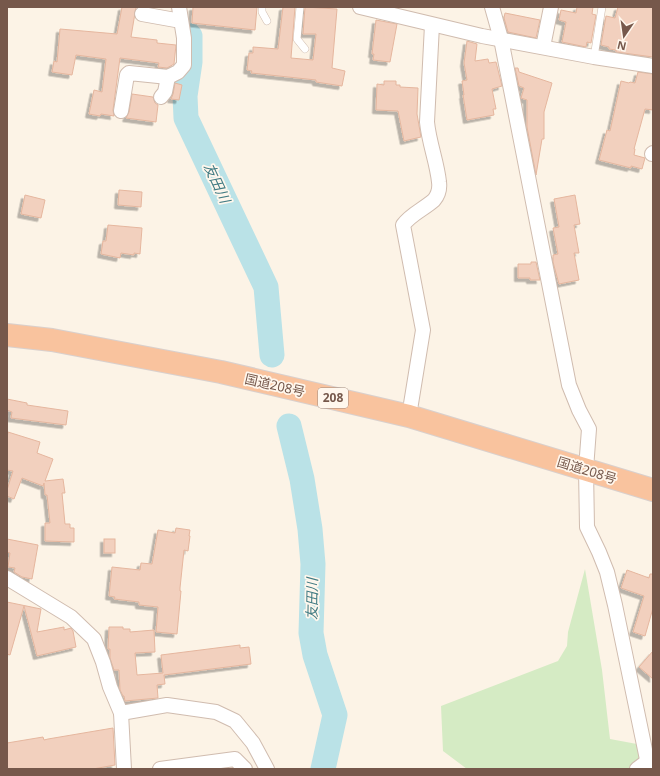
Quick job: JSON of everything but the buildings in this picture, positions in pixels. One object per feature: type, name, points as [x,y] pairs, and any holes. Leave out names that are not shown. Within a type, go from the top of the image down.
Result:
[{"type":"highway","name":"国道208号","points":[[7,335],[52,340],[221,372],[409,416],[653,490]]},
{"type":"street","points":[[121,111],[127,75],[129,73],[168,77],[178,72],[184,65],[184,38],[179,7]]},
{"type":"street","points":[[360,7],[432,25],[500,39],[594,57],[653,66]]},
{"type":"street","points":[[492,7],[500,39],[569,385],[579,410],[589,429],[586,469],[586,527],[599,552],[607,572],[650,762],[636,769]]},
{"type":"street","points":[[543,47],[551,7]]},
{"type":"street","points":[[142,14],[181,21]]},
{"type":"street","points":[[409,416],[423,330],[403,225],[407,220],[434,199],[439,192],[440,183],[428,136],[427,122],[432,25]]},
{"type":"street","points":[[161,97],[165,92],[168,77]]},
{"type":"street","points":[[7,578],[71,617],[94,639],[103,662],[110,687],[121,713],[124,769]]},
{"type":"street","points":[[121,713],[167,704],[216,712],[235,722],[253,743],[267,769]]},
{"type":"street","points":[[160,769],[235,759],[245,769]]},
{"type":"lane","points":[[262,7],[262,12],[267,21]]},
{"type":"lane","points":[[300,7],[297,39],[305,49]]},
{"type":"lane","points":[[594,57],[602,7]]},
{"type":"green space","points":[[585,569],[602,670],[610,739],[653,747],[653,769],[467,769],[443,751],[441,706],[558,661],[567,646],[568,632]]},
{"type":"waterway","name":"友田川","points":[[190,36],[190,62],[185,96],[186,118],[266,287],[272,355]]},
{"type":"waterway","name":"友田川","points":[[289,426],[302,479],[310,529],[313,564],[311,633],[315,655],[335,715],[323,769]]}]
